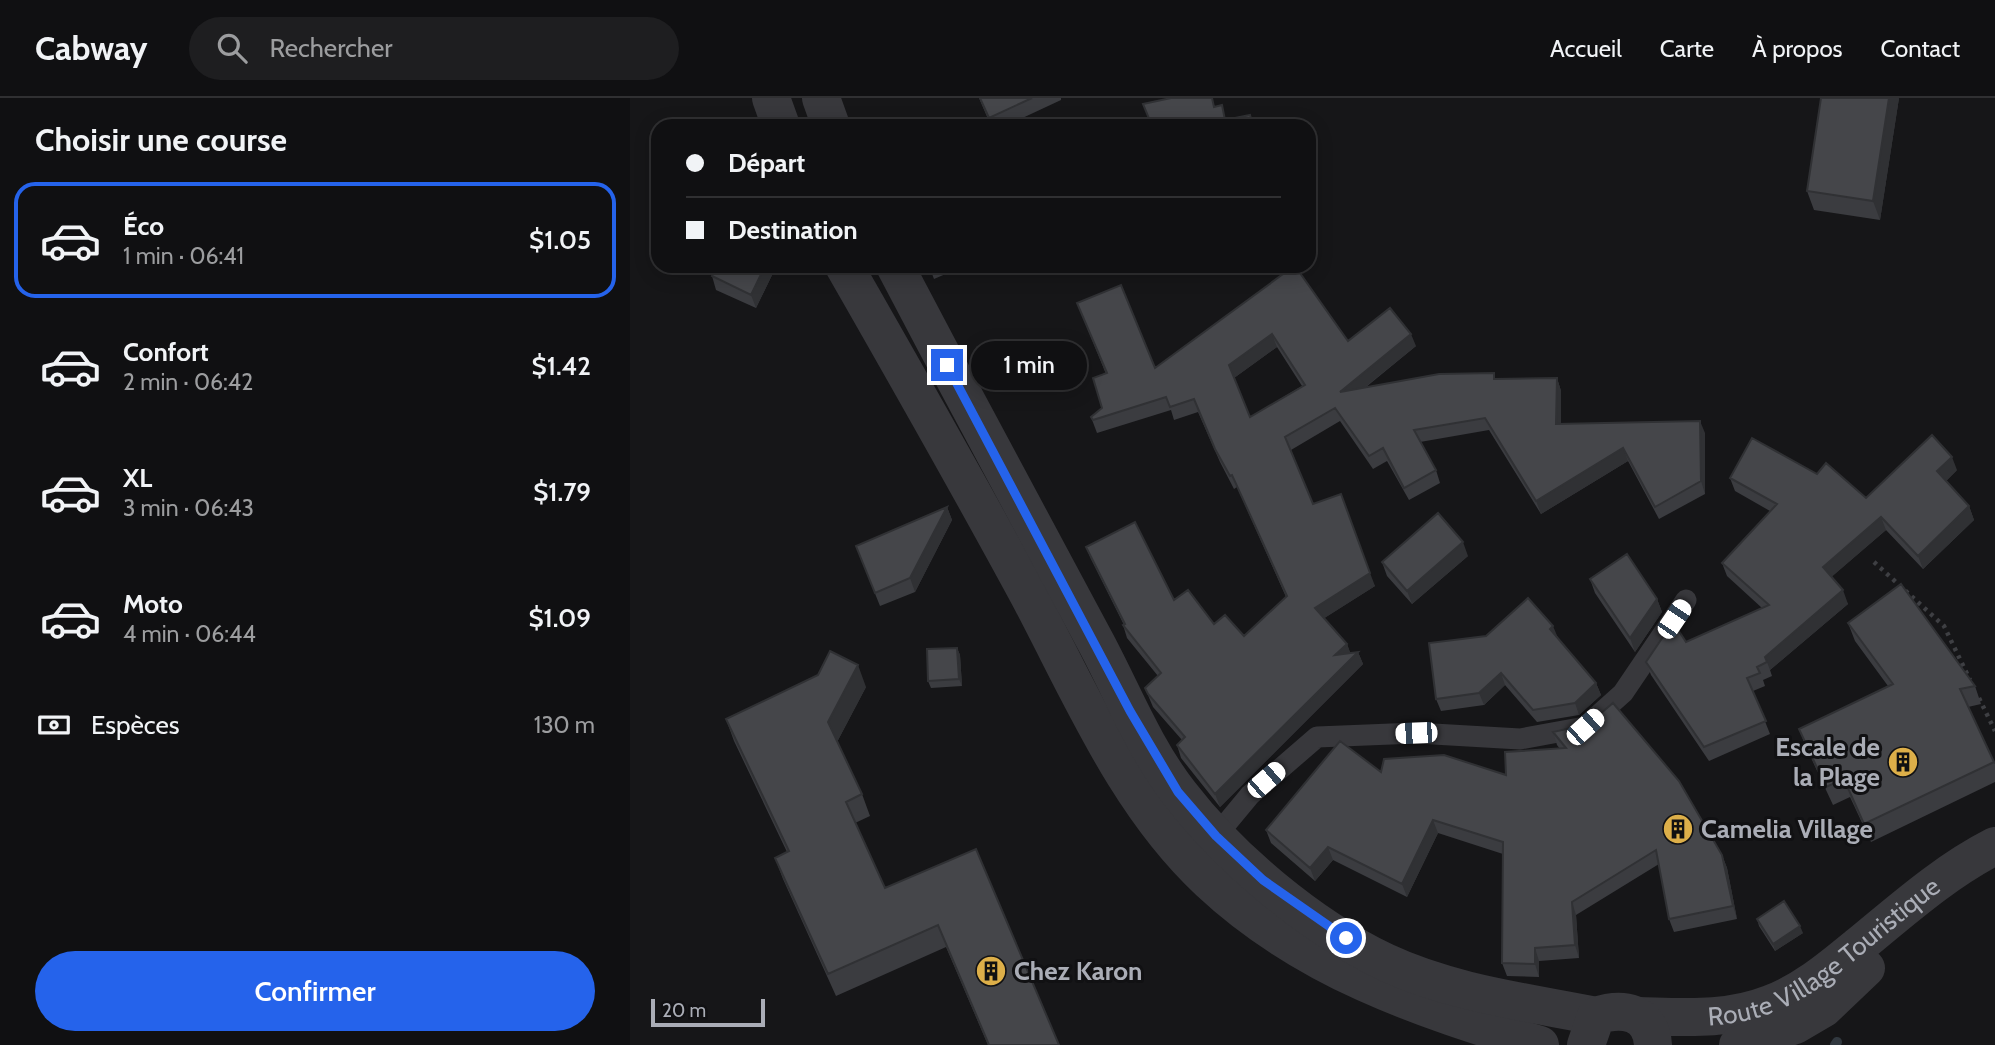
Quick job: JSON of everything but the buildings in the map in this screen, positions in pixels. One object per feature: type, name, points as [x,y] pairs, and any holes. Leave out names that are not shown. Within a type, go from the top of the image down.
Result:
[{"type":"street","points":[[771,98],[778,119]]},
{"type":"street","points":[[821,98],[828,119]]},
{"type":"street","points":[[849,273],[973,493],[1113,754],[1166,837],[1210,882],[1261,923],[1331,968],[1386,995],[1540,1045]]},
{"type":"street","name":"Route Village Touristique","points":[[899,273],[1130,711],[1178,792],[1216,836],[1263,880],[1326,927],[1386,962],[1591,1031],[1621,1010],[1646,1030],[1711,1018],[1767,1006],[1796,993],[1936,895],[1995,846]]},
{"type":"street","name":"Route Village Touristique","points":[[1738,1045],[1795,1025],[1824,1007],[1885,949],[1936,895],[1995,870]]},
{"type":"lane","points":[[1216,836],[1250,795],[1317,737],[1416,733],[1520,739],[1585,727],[1623,693],[1686,600]]},
{"type":"path","points":[[1874,562],[1944,626],[1972,685]]},
{"type":"path","points":[[1978,696],[1995,732]]},
{"type":"place","name":"Escale de la Plage","points":[[1903,762]]},
{"type":"place","name":"Camelia Village","points":[[1678,829]]},
{"type":"place","name":"Chez Karon","points":[[991,971]]},
{"type":"route","points":[[947,365],[1094,638],[1130,711],[1178,792],[1216,836],[1263,880],[1326,927],[1346,938]]}]
